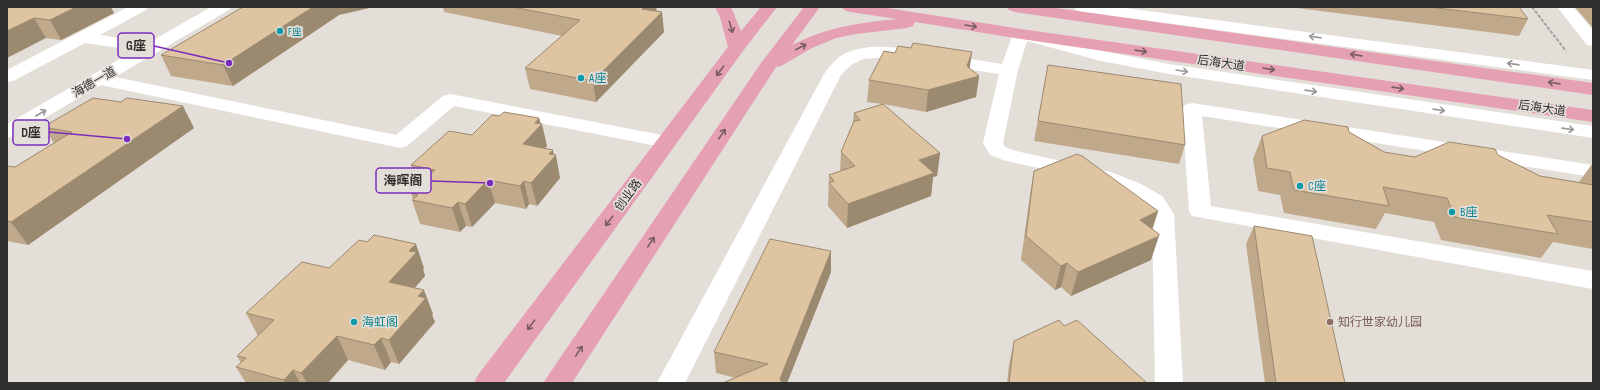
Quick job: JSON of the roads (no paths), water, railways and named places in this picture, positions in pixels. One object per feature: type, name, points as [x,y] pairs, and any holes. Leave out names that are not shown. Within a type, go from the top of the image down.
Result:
[{"type":"main road","points":[[723,7],[728,17],[737,47]]},
{"type":"main road","name":"创业路","points":[[488,383],[737,47],[769,7]]},
{"type":"main road","points":[[557,383],[767,67],[812,7]]},
{"type":"main road","name":"后海大道","points":[[850,7],[1021,34],[1593,116]]},
{"type":"main road","points":[[1015,7],[1593,89]]},
{"type":"main road","points":[[767,67],[799,48],[820,38],[840,32],[932,20]]},
{"type":"street","points":[[7,77],[140,7]]},
{"type":"street","name":"海德一道","points":[[7,117],[200,7]]},
{"type":"street","name":"海德一道","points":[[7,132],[223,7]]},
{"type":"street","points":[[1082,7],[1195,14],[1593,75]]},
{"type":"street","points":[[1565,7],[1593,41]]},
{"type":"street","points":[[1169,383],[1163,214],[1154,201],[1133,189],[1103,177],[997,152],[993,143],[1009,70],[1021,34],[1101,56],[1169,69],[1593,132]]},
{"type":"street","points":[[82,37],[134,44]]},
{"type":"street","points":[[671,383],[833,74],[841,63],[853,56],[870,52],[888,52],[1009,70]]},
{"type":"street","points":[[98,80],[400,142],[450,100],[667,142]]},
{"type":"street","points":[[1593,171],[1192,109],[1200,211],[1593,280]]},
{"type":"place","name":"F座","points":[[280,31]]},
{"type":"place","name":"G座","points":[[229,63]]},
{"type":"place","name":"A座","points":[[581,78]]},
{"type":"place","name":"D座","points":[[127,139]]},
{"type":"place","name":"海晖阁","points":[[490,183]]},
{"type":"place","name":"C座","points":[[1300,186]]},
{"type":"place","name":"B座","points":[[1452,212]]},
{"type":"place","name":"海虹阁","points":[[354,322]]},
{"type":"place","name":"知行世家幼儿园","points":[[1330,322]]}]
